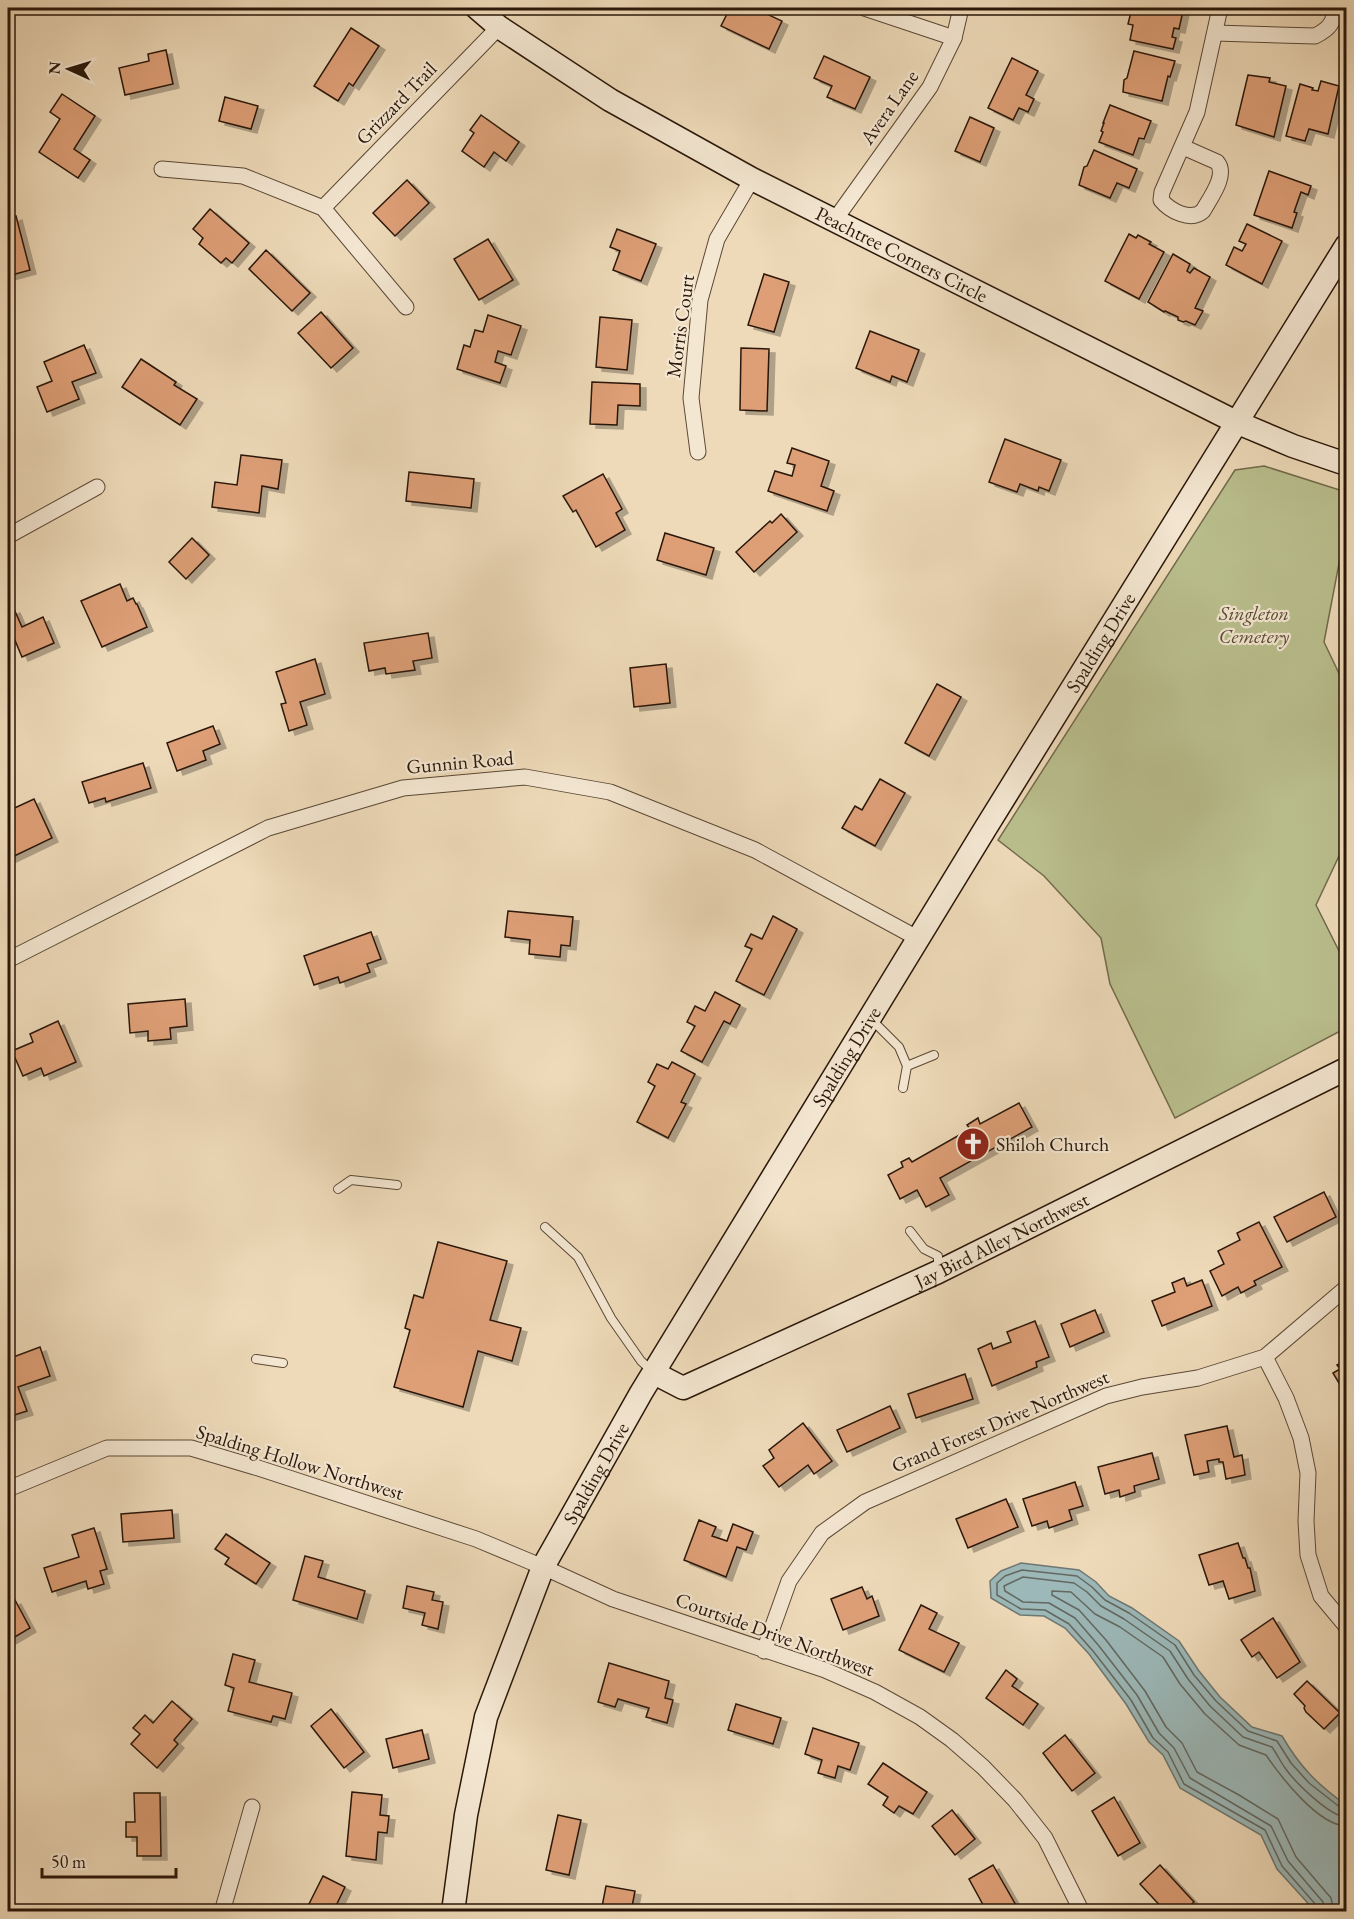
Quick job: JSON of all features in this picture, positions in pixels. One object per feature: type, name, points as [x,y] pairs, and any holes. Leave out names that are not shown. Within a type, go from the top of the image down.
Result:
[{"type":"main road","name":"Peachtree Corners Circle","points":[[477,8],[499,27],[610,100],[752,179],[1236,422],[1293,446],[1347,464]]},
{"type":"main road","name":"Spalding Drive","points":[[453,1911],[466,1815],[486,1717],[543,1567],[631,1410],[1236,422],[1347,246]]},
{"type":"main road","name":"Jay Bird Alley Northwest","points":[[654,1373],[683,1388],[938,1272],[1347,1069]]},
{"type":"street","points":[[864,8],[954,38]]},
{"type":"street","name":"Avera Lane","points":[[834,221],[930,87],[954,38],[961,8]]},
{"type":"street","points":[[1183,147],[1221,166],[1222,174],[1203,211],[1198,215],[1190,216],[1167,207],[1161,200],[1162,192],[1197,112],[1220,8]]},
{"type":"street","points":[[1215,33],[1315,36],[1326,30],[1334,20],[1335,8]]},
{"type":"street","name":"Grizzard Trail","points":[[323,208],[499,27]]},
{"type":"street","points":[[162,170],[243,176],[323,208],[406,307]]},
{"type":"street","name":"Morris Court","points":[[698,452],[691,398],[700,300],[717,239],[752,179]]},
{"type":"street","points":[[8,536],[97,487]]},
{"type":"street","name":"Gunnin Road","points":[[8,960],[268,828],[403,788],[525,777],[610,792],[744,846],[919,939]]},
{"type":"street","name":"Grand Forest Drive Northwest","points":[[764,1651],[789,1581],[822,1533],[864,1502],[1106,1396],[1142,1387],[1198,1378],[1265,1357],[1347,1288]]},
{"type":"street","points":[[1265,1357],[1286,1398],[1301,1438],[1308,1473],[1306,1521],[1308,1555],[1321,1596],[1347,1626]]},
{"type":"street","name":"Spalding Hollow Northwest","points":[[8,1489],[107,1448],[191,1448],[476,1539],[543,1567]]},
{"type":"street","name":"Courtside Drive Northwest","points":[[543,1567],[613,1599],[825,1670],[875,1692],[920,1717],[952,1740],[1015,1800],[1045,1838],[1082,1911]]},
{"type":"street","points":[[222,1911],[252,1807]]},
{"type":"lane","points":[[871,1018],[899,1047],[907,1066],[903,1088]]},
{"type":"lane","points":[[907,1066],[934,1056]]},
{"type":"lane","points":[[338,1189],[351,1180],[397,1185]]},
{"type":"lane","points":[[545,1227],[578,1257],[611,1318],[640,1361],[654,1373]]},
{"type":"lane","points":[[910,1231],[924,1249],[938,1256],[938,1272]]},
{"type":"lane","points":[[256,1359],[283,1363]]},
{"type":"green space","name":"Singleton Cemetery","points":[[1264,466],[1346,492],[1346,531],[1324,642],[1346,688],[1346,841],[1316,905],[1346,965],[1346,1028],[1175,1118],[1110,984],[1101,938],[1044,876],[998,840],[1235,470]]},
{"type":"water","points":[[1021,1563],[1079,1570],[1096,1582],[1109,1596],[1132,1608],[1179,1641],[1220,1697],[1252,1727],[1282,1736],[1310,1774],[1346,1805],[1346,1911],[1315,1911],[1277,1869],[1261,1835],[1180,1788],[1163,1755],[1149,1742],[1126,1704],[1089,1654],[1065,1628],[1044,1616],[1020,1615],[991,1598],[990,1581],[1001,1571]]},
{"type":"building","points":[[730,8],[754,8],[782,21],[769,49],[721,26]]},
{"type":"building","points":[[1132,8],[1168,8],[1183,11],[1179,29],[1174,28],[1172,37],[1176,38],[1173,49],[1130,40],[1133,25],[1128,24]]},
{"type":"building","points":[[351,28],[379,46],[353,86],[349,83],[338,101],[314,86]]},
{"type":"building","points":[[166,50],[173,84],[125,95],[119,68],[149,61],[148,54]]},
{"type":"building","points":[[1134,51],[1175,61],[1170,77],[1168,76],[1162,101],[1123,92],[1124,80],[1127,78]]},
{"type":"building","points":[[824,56],[870,77],[855,109],[827,97],[832,86],[814,78]]},
{"type":"building","points":[[1012,58],[1038,71],[1026,95],[1034,99],[1028,112],[1019,108],[1013,120],[988,108]]},
{"type":"building","points":[[1248,75],[1270,78],[1269,82],[1286,86],[1274,137],[1236,125]]},
{"type":"building","points":[[1321,81],[1339,86],[1328,134],[1309,129],[1305,141],[1286,136],[1300,84],[1318,91]]},
{"type":"building","points":[[62,94],[95,116],[74,149],[90,160],[78,178],[39,152],[60,119],[50,112]]},
{"type":"building","points":[[225,97],[258,106],[251,129],[219,121]]},
{"type":"building","points":[[1110,105],[1151,121],[1144,139],[1139,138],[1133,155],[1099,142]]},
{"type":"building","points":[[481,115],[519,142],[506,161],[494,152],[484,167],[462,151],[474,133],[470,130]]},
{"type":"building","points":[[970,117],[994,128],[980,162],[955,151]]},
{"type":"building","points":[[1094,150],[1137,169],[1129,188],[1117,183],[1110,198],[1079,185],[1084,167],[1087,166]]},
{"type":"building","points":[[1269,171],[1311,186],[1308,195],[1301,192],[1294,212],[1297,213],[1292,228],[1254,215]]},
{"type":"building","points":[[407,180],[429,203],[395,236],[373,213]]},
{"type":"building","points":[[210,209],[249,243],[232,263],[226,258],[221,263],[199,244],[203,238],[193,229]]},
{"type":"building","points":[[16,216],[30,270],[8,276],[8,219]]},
{"type":"building","points":[[1247,224],[1282,241],[1262,284],[1226,265],[1234,247],[1242,251],[1246,244],[1239,241]]},
{"type":"building","points":[[617,229],[656,244],[641,281],[613,270],[620,251],[610,247]]},
{"type":"building","points":[[1129,234],[1136,238],[1138,235],[1164,252],[1139,299],[1105,281]]},
{"type":"building","points":[[488,239],[513,280],[479,300],[454,259]]},
{"type":"building","points":[[266,250],[310,293],[292,311],[249,269]]},
{"type":"building","points":[[1173,254],[1190,264],[1187,271],[1190,273],[1194,268],[1210,277],[1195,308],[1203,311],[1195,325],[1178,320],[1178,317],[1148,302]]},
{"type":"building","points":[[764,274],[789,282],[774,332],[748,325]]},
{"type":"building","points":[[321,312],[353,348],[331,368],[298,333]]},
{"type":"building","points":[[488,315],[521,326],[511,355],[498,351],[495,362],[506,366],[500,383],[457,369],[464,345],[470,347],[475,330],[483,332]]},
{"type":"building","points":[[600,317],[632,320],[627,370],[596,367]]},
{"type":"building","points":[[870,331],[919,350],[907,382],[892,376],[890,382],[856,368]]},
{"type":"building","points":[[84,345],[96,373],[72,382],[79,399],[47,412],[37,387],[52,381],[44,362]]},
{"type":"building","points":[[741,348],[769,349],[767,411],[740,410]]},
{"type":"building","points":[[141,359],[176,382],[174,385],[197,399],[180,425],[122,387]]},
{"type":"building","points":[[592,382],[640,384],[640,406],[618,405],[617,425],[590,424]]},
{"type":"building","points":[[1005,439],[1061,460],[1049,491],[1039,487],[1038,491],[1020,484],[1017,492],[989,482]]},
{"type":"building","points":[[792,448],[829,461],[821,486],[834,491],[827,511],[768,491],[775,471],[792,476],[795,465],[787,463]]},
{"type":"building","points":[[241,455],[282,460],[278,489],[262,486],[259,513],[212,507],[215,482],[237,485]]},
{"type":"building","points":[[409,472],[474,479],[471,508],[406,501]]},
{"type":"building","points":[[603,474],[622,509],[616,513],[625,530],[596,547],[576,510],[573,512],[563,496]]},
{"type":"building","points":[[781,514],[797,532],[754,572],[736,552]]},
{"type":"building","points":[[665,533],[714,548],[706,575],[657,560]]},
{"type":"building","points":[[192,538],[209,555],[186,579],[169,562]]},
{"type":"building","points":[[120,584],[127,601],[133,598],[137,604],[147,627],[102,647],[81,601]]},
{"type":"building","points":[[14,609],[22,627],[43,617],[54,643],[22,657],[14,638],[8,641],[8,612]]},
{"type":"building","points":[[428,633],[432,658],[413,661],[415,670],[386,674],[385,668],[369,671],[364,643]]},
{"type":"building","points":[[315,659],[325,694],[300,702],[307,725],[289,731],[281,704],[286,703],[276,672]]},
{"type":"building","points":[[666,664],[670,703],[634,707],[630,668]]},
{"type":"building","points":[[937,684],[961,697],[929,756],[905,743]]},
{"type":"building","points":[[213,726],[220,744],[203,751],[206,760],[177,771],[167,743]]},
{"type":"building","points":[[143,763],[151,788],[106,802],[105,798],[89,803],[82,782]]},
{"type":"building","points":[[880,779],[905,793],[875,846],[842,828],[855,806],[862,810]]},
{"type":"building","points":[[34,799],[52,838],[8,859],[8,811]]},
{"type":"building","points":[[508,911],[573,917],[570,946],[561,945],[560,957],[529,954],[530,940],[505,937]]},
{"type":"building","points":[[773,916],[797,929],[764,995],[736,981],[752,949],[745,946],[751,934],[762,939]]},
{"type":"building","points":[[371,932],[381,959],[367,964],[370,972],[340,983],[338,977],[314,985],[304,956]]},
{"type":"building","points":[[715,992],[740,1005],[730,1024],[724,1021],[702,1062],[681,1051],[695,1026],[687,1022],[695,1006],[705,1011]]},
{"type":"building","points":[[185,999],[187,1026],[170,1028],[171,1039],[148,1041],[148,1031],[130,1033],[128,1004]]},
{"type":"building","points":[[58,1021],[76,1062],[44,1076],[41,1068],[23,1076],[12,1051],[33,1042],[30,1034]]},
{"type":"building","points":[[672,1062],[695,1074],[681,1102],[686,1104],[668,1138],[637,1122],[655,1086],[648,1082],[657,1064],[668,1069]]},
{"type":"building","name":"Shiloh Church","points":[[1019,1103],[1032,1127],[940,1178],[949,1195],[926,1207],[917,1190],[900,1199],[888,1175],[903,1167],[901,1162],[909,1158],[912,1162],[970,1129],[967,1125],[978,1118],[980,1124]]},
{"type":"building","points":[[1324,1192],[1336,1217],[1287,1242],[1274,1217]]},
{"type":"building","points":[[1259,1222],[1282,1267],[1254,1281],[1256,1285],[1241,1293],[1238,1287],[1222,1296],[1210,1271],[1224,1264],[1218,1251],[1240,1240],[1237,1233]]},
{"type":"building","points":[[438,1242],[507,1261],[490,1320],[521,1328],[512,1361],[478,1351],[463,1407],[394,1387],[410,1330],[405,1328],[414,1295],[423,1298]]},
{"type":"building","points":[[1184,1278],[1187,1286],[1202,1280],[1212,1306],[1162,1326],[1152,1301],[1175,1292],[1172,1283]]},
{"type":"building","points":[[1095,1310],[1104,1332],[1070,1347],[1061,1324]]},
{"type":"building","points":[[1035,1321],[1049,1357],[1036,1362],[1037,1367],[992,1386],[978,1349],[991,1343],[993,1349],[1011,1342],[1007,1332]]},
{"type":"building","points":[[40,1347],[50,1376],[18,1387],[27,1411],[8,1417],[8,1359]]},
{"type":"building","points":[[1346,1360],[1346,1395],[1333,1373],[1340,1369],[1337,1365]]},
{"type":"building","points":[[965,1374],[973,1399],[916,1418],[908,1394]]},
{"type":"building","points":[[890,1406],[900,1428],[847,1452],[837,1430]]},
{"type":"building","points":[[803,1423],[832,1461],[814,1474],[808,1465],[779,1487],[763,1466],[774,1458],[769,1450]]},
{"type":"building","points":[[1227,1426],[1234,1457],[1242,1455],[1245,1475],[1226,1479],[1223,1462],[1219,1462],[1219,1459],[1207,1461],[1209,1472],[1194,1475],[1185,1435]]},
{"type":"building","points":[[1152,1453],[1159,1479],[1134,1486],[1135,1492],[1120,1497],[1119,1490],[1105,1494],[1098,1467]]},
{"type":"building","points":[[1075,1482],[1083,1506],[1069,1510],[1072,1520],[1049,1528],[1047,1521],[1032,1526],[1023,1499]]},
{"type":"building","points":[[1006,1499],[1018,1527],[968,1548],[956,1519]]},
{"type":"building","points":[[172,1510],[174,1538],[123,1542],[121,1514]]},
{"type":"building","points":[[699,1520],[716,1527],[712,1536],[727,1541],[733,1524],[753,1532],[746,1550],[737,1547],[726,1577],[684,1560]]},
{"type":"building","points":[[94,1528],[107,1569],[100,1571],[104,1584],[88,1589],[86,1581],[52,1592],[44,1568],[79,1557],[72,1535]]},
{"type":"building","points":[[226,1534],[270,1563],[256,1584],[225,1564],[229,1558],[215,1549]]},
{"type":"building","points":[[1238,1543],[1243,1558],[1250,1568],[1255,1591],[1229,1599],[1223,1581],[1209,1585],[1199,1555]]},
{"type":"building","points":[[305,1556],[323,1561],[318,1577],[365,1591],[357,1619],[293,1600]]},
{"type":"building","points":[[407,1586],[434,1592],[432,1600],[443,1602],[438,1629],[422,1625],[425,1613],[403,1608]]},
{"type":"building","points":[[862,1587],[867,1599],[872,1596],[879,1616],[843,1630],[831,1599]]},
{"type":"building","points":[[15,1600],[30,1628],[8,1641],[8,1604]]},
{"type":"building","points":[[921,1605],[937,1613],[929,1629],[959,1643],[944,1672],[899,1650]]},
{"type":"building","points":[[1273,1618],[1300,1662],[1277,1678],[1259,1652],[1252,1657],[1241,1640]]},
{"type":"building","points":[[233,1654],[255,1660],[249,1682],[292,1693],[285,1719],[273,1716],[271,1722],[228,1711],[234,1688],[225,1685]]},
{"type":"building","points":[[609,1663],[669,1681],[665,1698],[673,1700],[667,1723],[646,1717],[649,1708],[618,1699],[615,1707],[598,1702]]},
{"type":"building","points":[[1006,1670],[1017,1679],[1012,1686],[1038,1704],[1023,1725],[986,1698]]},
{"type":"building","points":[[1307,1681],[1340,1713],[1324,1729],[1306,1712],[1305,1706],[1294,1694]]},
{"type":"building","points":[[172,1701],[192,1719],[174,1740],[178,1744],[157,1768],[131,1744],[140,1734],[133,1728],[145,1715],[153,1723]]},
{"type":"building","points":[[736,1704],[781,1718],[773,1744],[728,1730]]},
{"type":"building","points":[[331,1709],[364,1752],[344,1768],[311,1726]]},
{"type":"building","points":[[813,1728],[859,1743],[850,1770],[838,1766],[835,1778],[818,1773],[822,1760],[805,1754]]},
{"type":"building","points":[[422,1730],[429,1759],[393,1768],[386,1739]]},
{"type":"building","points":[[1065,1735],[1095,1773],[1072,1791],[1043,1753]]},
{"type":"building","points":[[883,1763],[927,1792],[913,1814],[899,1806],[894,1813],[883,1805],[888,1797],[868,1784]]},
{"type":"building","points":[[352,1792],[382,1795],[380,1815],[389,1816],[387,1833],[378,1832],[376,1860],[346,1856]]},
{"type":"building","points":[[134,1793],[160,1793],[161,1856],[137,1856],[137,1837],[126,1837],[126,1822],[135,1822]]},
{"type":"building","points":[[1114,1797],[1140,1843],[1118,1856],[1092,1811]]},
{"type":"building","points":[[952,1810],[975,1839],[955,1855],[932,1826]]},
{"type":"building","points":[[558,1815],[581,1820],[569,1875],[546,1870]]},
{"type":"building","points":[[993,1865],[1017,1907],[1008,1912],[987,1912],[969,1879]]},
{"type":"building","points":[[1160,1865],[1194,1902],[1183,1912],[1166,1912],[1140,1884]]},
{"type":"building","points":[[323,1876],[345,1887],[333,1912],[305,1912]]},
{"type":"building","points":[[606,1886],[635,1891],[631,1912],[601,1912]]},
{"type":"place","name":"Shiloh Church","points":[[973,1144]]}]
